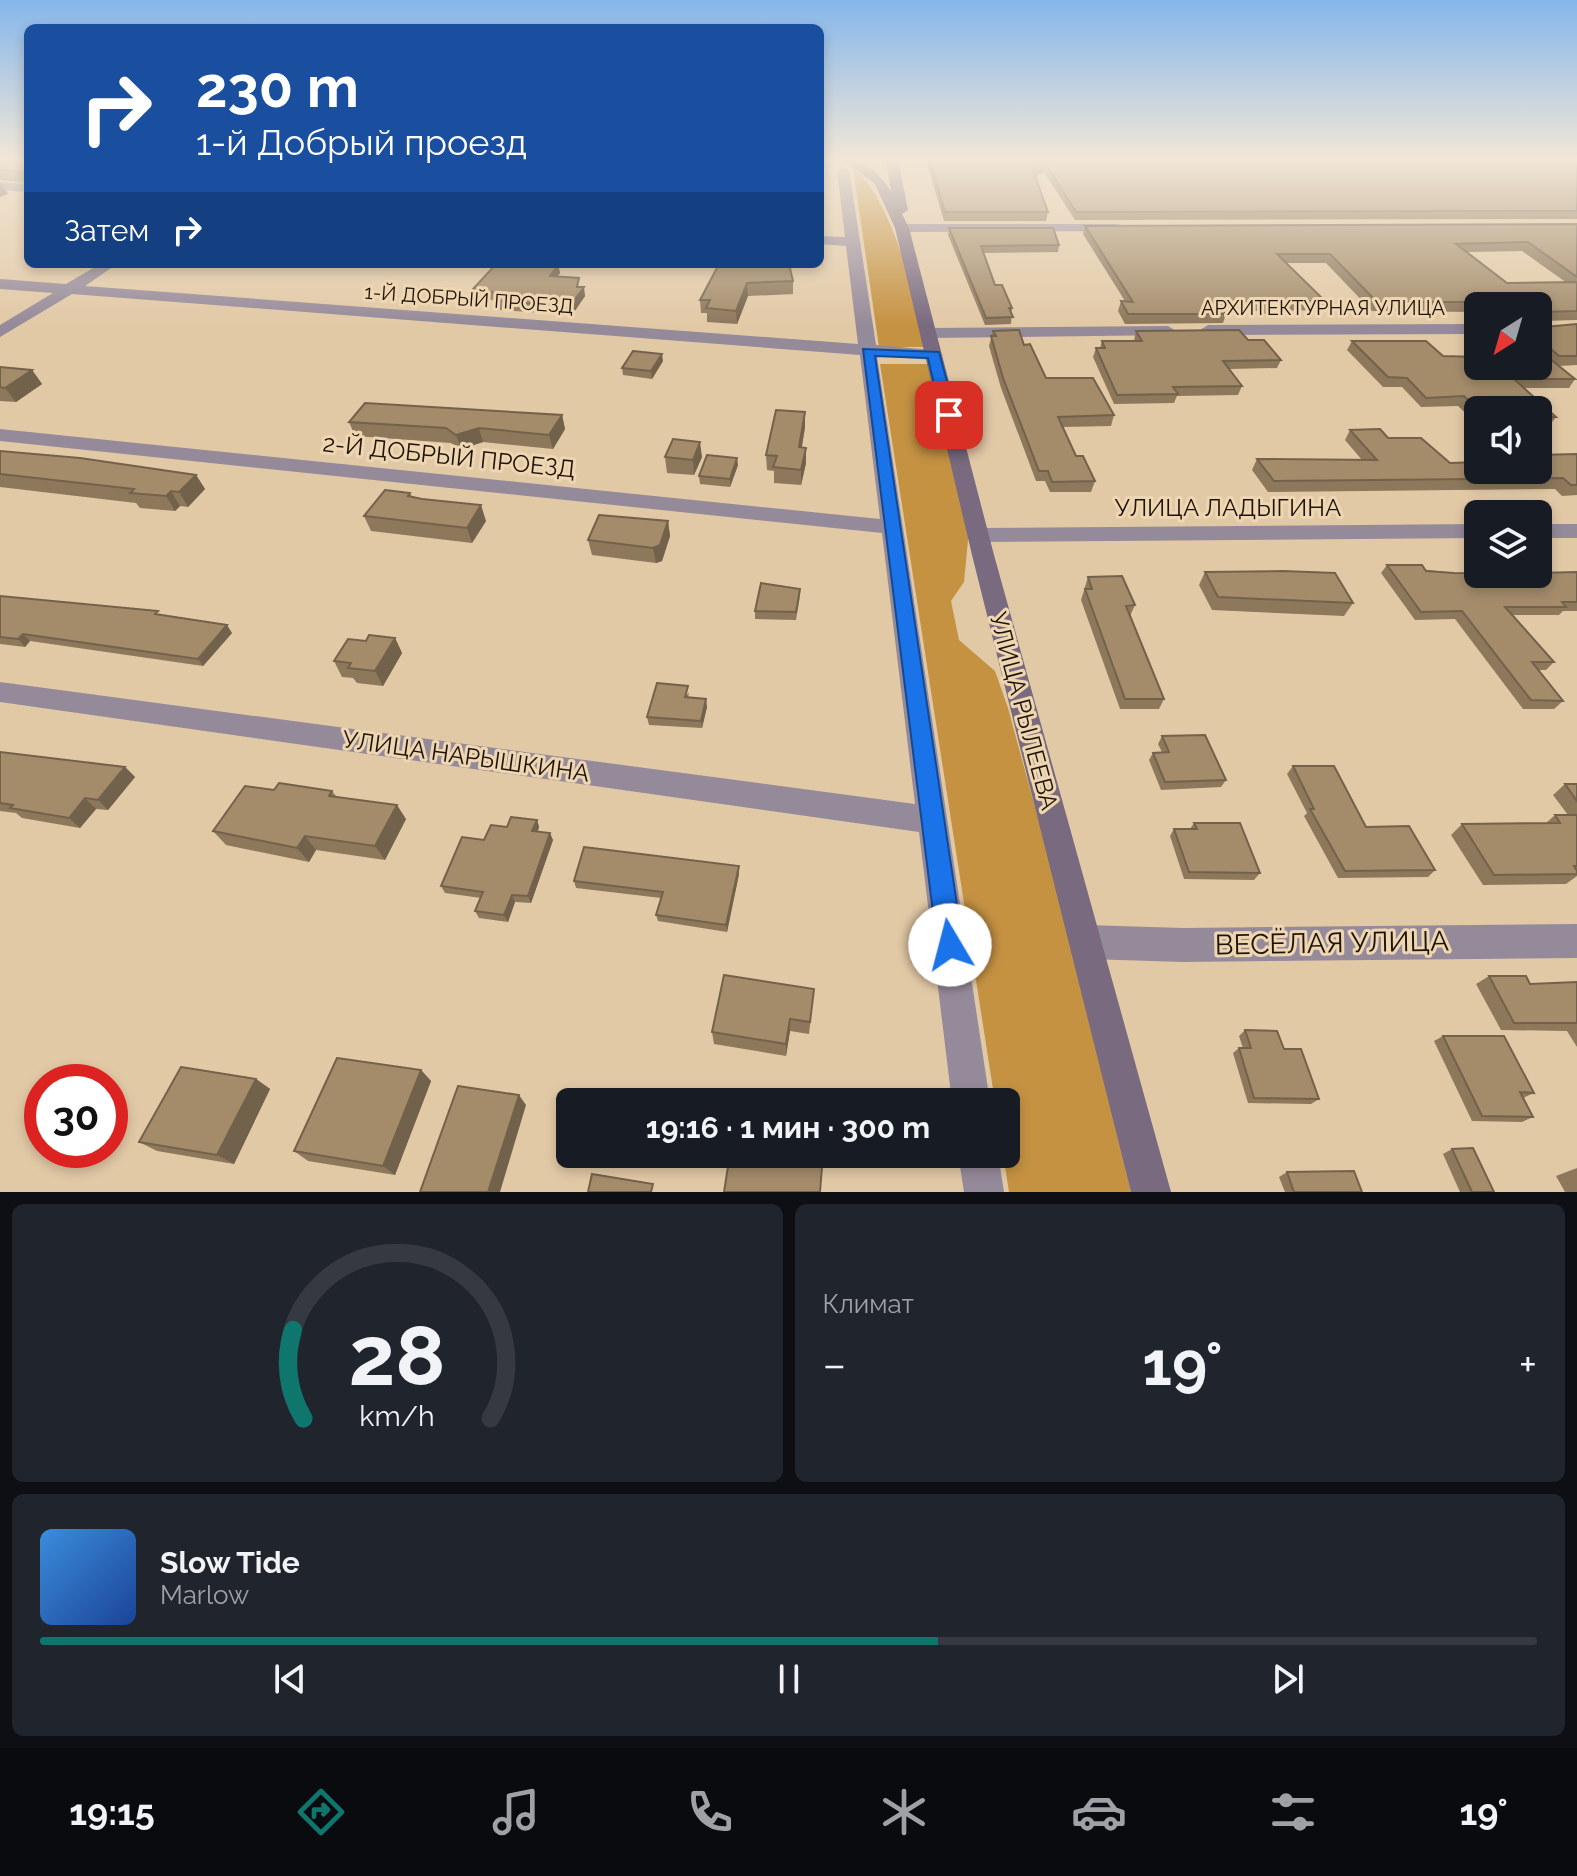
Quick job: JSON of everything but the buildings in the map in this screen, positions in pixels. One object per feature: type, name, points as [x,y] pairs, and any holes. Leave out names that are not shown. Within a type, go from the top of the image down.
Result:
[{"type":"street","points":[[850,215],[969,1088]]},
{"type":"street","name":"УЛИЦА РЫЛЕЕВА","points":[[896,215],[902,228]]},
{"type":"street","name":"УЛИЦА РЫЛЕЕВА","points":[[901,215],[978,535],[1151,1192]]},
{"type":"street","points":[[902,228],[1126,228]]},
{"type":"street","points":[[824,240],[853,242]]},
{"type":"street","points":[[0,332],[104,268]]},
{"type":"street","name":"1-Й ДОБРЫЙ ПРОЕЗД","points":[[0,284],[868,352],[931,344]]},
{"type":"street","name":"АРХИТЕКТУРНАЯ УЛИЦА","points":[[931,344],[1464,329]]},
{"type":"street","name":"2-Й ДОБРЫЙ ПРОЕЗД","points":[[0,435],[892,527]]},
{"type":"street","name":"УЛИЦА ЛАДЫГИНА","points":[[978,535],[1464,531]]},
{"type":"street","points":[[1552,531],[1577,531]]},
{"type":"street","name":"УЛИЦА НАРЫШКИНА","points":[[0,692],[932,820]]},
{"type":"street","name":"ВЕСЁЛАЯ УЛИЦА","points":[[1087,942],[1183,945],[1577,941]]},
{"type":"street","points":[[980,1168],[984,1192]]},
{"type":"shaded area","points":[[860,215],[885,215],[909,277],[928,347],[879,347]]},
{"type":"shaded area","points":[[880,364],[930,364],[969,530],[964,582],[951,601],[959,640],[995,671],[1008,708],[1051,866],[1131,1192],[1009,1192],[1005,1168],[1020,1168],[1020,1088],[993,1088]]},
{"type":"route","points":[[949,415],[934,355],[868,352],[950,945]]}]
